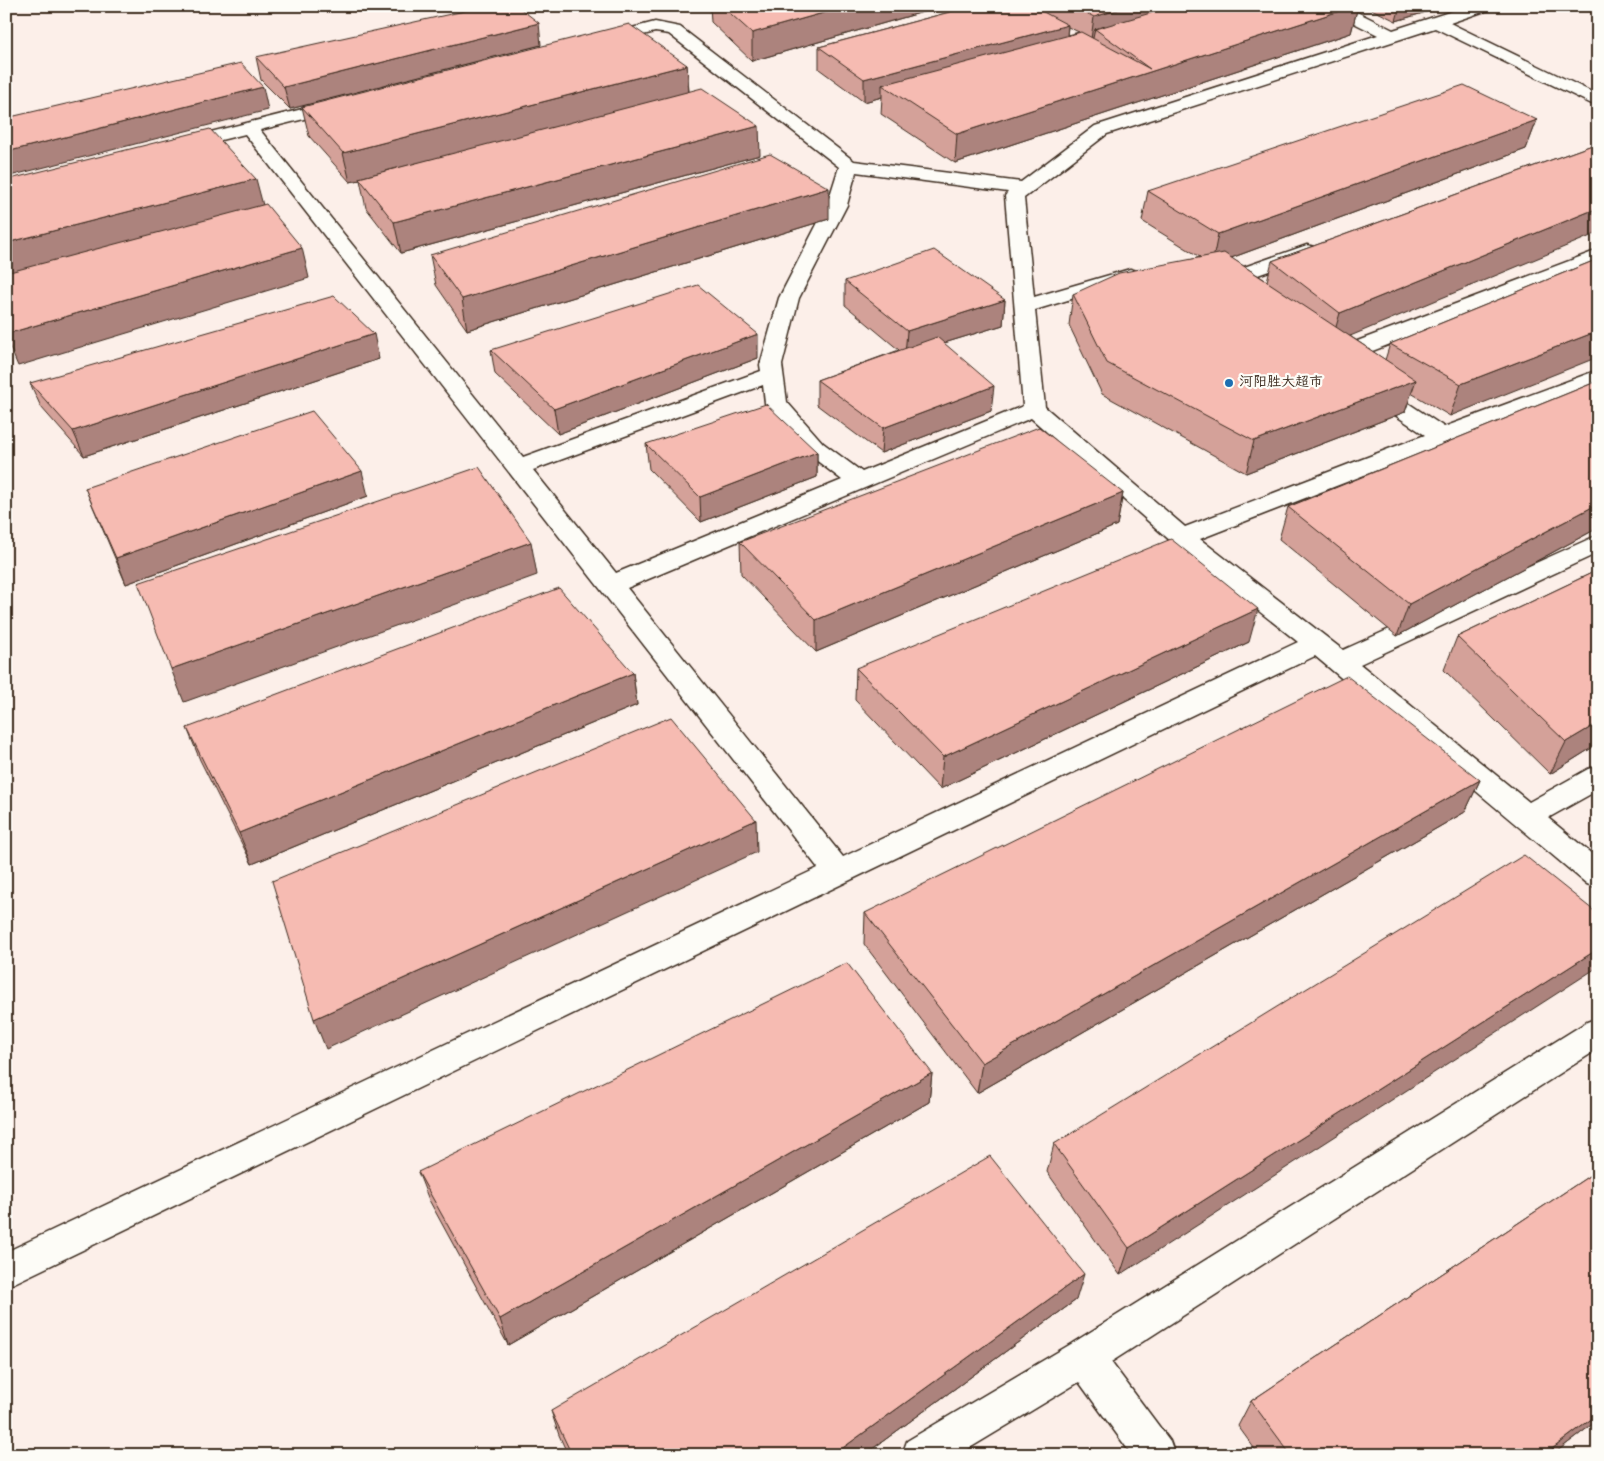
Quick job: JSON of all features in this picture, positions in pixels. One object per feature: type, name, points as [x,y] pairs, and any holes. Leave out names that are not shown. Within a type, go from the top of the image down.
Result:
[{"type":"street","points":[[1332,6],[1392,36]]},
{"type":"street","points":[[1485,6],[1101,130],[1014,196],[1034,408],[1182,537],[1342,662],[1598,876]]},
{"type":"street","points":[[1436,22],[1598,102]]},
{"type":"street","points":[[587,44],[655,27],[674,30],[849,166],[1024,188]]},
{"type":"street","points":[[165,149],[355,101]]},
{"type":"street","points":[[249,128],[839,873]]},
{"type":"street","points":[[849,166],[837,205],[789,298],[771,365],[776,403],[815,448],[859,481]]},
{"type":"street","points":[[1218,284],[1328,244]]},
{"type":"street","points":[[1442,436],[1320,355],[1598,256]]},
{"type":"street","points":[[1025,306],[1123,276],[1151,273]]},
{"type":"street","points":[[518,467],[773,374]]},
{"type":"street","points":[[1182,537],[1598,376]]},
{"type":"street","points":[[611,585],[1034,408]]},
{"type":"street","points":[[1342,662],[1598,543]]},
{"type":"street","points":[[6,1270],[1317,644]]},
{"type":"street","points":[[1528,816],[1598,777]]},
{"type":"street","points":[[921,1455],[1084,1357],[1598,1032]]},
{"type":"street","points":[[1084,1357],[1156,1455]]},
{"type":"building","points":[[487,6],[517,6],[539,23],[284,87],[256,57]]},
{"type":"building","points":[[722,6],[848,6],[752,33]]},
{"type":"building","points":[[972,6],[1032,6],[1068,25],[864,79],[819,47]]},
{"type":"building","points":[[1073,6],[1130,6],[1094,17]]},
{"type":"building","points":[[1175,6],[1355,6],[957,134],[882,85],[1081,32],[1150,69],[1095,29]]},
{"type":"building","points":[[629,24],[687,65],[343,153],[302,107]]},
{"type":"building","points":[[241,63],[263,87],[6,152],[6,118]]},
{"type":"building","points":[[1464,85],[1537,120],[1218,234],[1148,191]]},
{"type":"building","points":[[702,88],[759,126],[394,222],[359,178]]},
{"type":"building","points":[[210,129],[256,179],[6,243],[6,180]]},
{"type":"building","points":[[1598,143],[1598,208],[1340,313],[1272,261]]},
{"type":"building","points":[[770,154],[829,188],[462,299],[430,255]]},
{"type":"building","points":[[266,204],[302,248],[6,334],[6,273]]},
{"type":"building","points":[[934,250],[1005,300],[907,331],[845,281]]},
{"type":"building","name":"河阳胜大超市","points":[[1224,253],[1416,380],[1254,441],[1107,363],[1073,294],[1119,273]]},
{"type":"building","points":[[1598,259],[1598,331],[1461,384],[1390,344]]},
{"type":"building","points":[[698,285],[758,334],[554,409],[491,350]]},
{"type":"building","points":[[334,296],[374,334],[73,431],[30,383]]},
{"type":"building","points":[[937,337],[994,386],[883,428],[817,380]]},
{"type":"building","points":[[1598,381],[1598,504],[1409,604],[1288,507]]},
{"type":"building","points":[[766,404],[817,452],[700,497],[646,444]]},
{"type":"building","points":[[312,411],[362,471],[116,558],[85,488]]},
{"type":"building","points":[[1039,427],[1123,493],[816,620],[740,542]]},
{"type":"building","points":[[479,467],[531,542],[171,669],[138,583]]},
{"type":"building","points":[[1171,539],[1258,609],[943,757],[856,668]]},
{"type":"building","points":[[1598,570],[1598,723],[1566,742],[1457,637]]},
{"type":"building","points":[[559,588],[633,673],[239,833],[187,728]]},
{"type":"building","points":[[1347,676],[1480,780],[982,1063],[865,913]]},
{"type":"building","points":[[671,717],[756,820],[314,1019],[272,881]]},
{"type":"building","points":[[1524,855],[1598,914],[1598,949],[1129,1248],[1054,1144]]},
{"type":"building","points":[[847,963],[932,1073],[500,1319],[418,1172]]},
{"type":"building","points":[[990,1156],[1084,1274],[833,1455],[572,1455],[551,1411]]},
{"type":"building","points":[[1598,1170],[1598,1414],[1544,1455],[1291,1455],[1251,1401]]},
{"type":"place","name":"河阳胜大超市","points":[[1229,383]]}]
